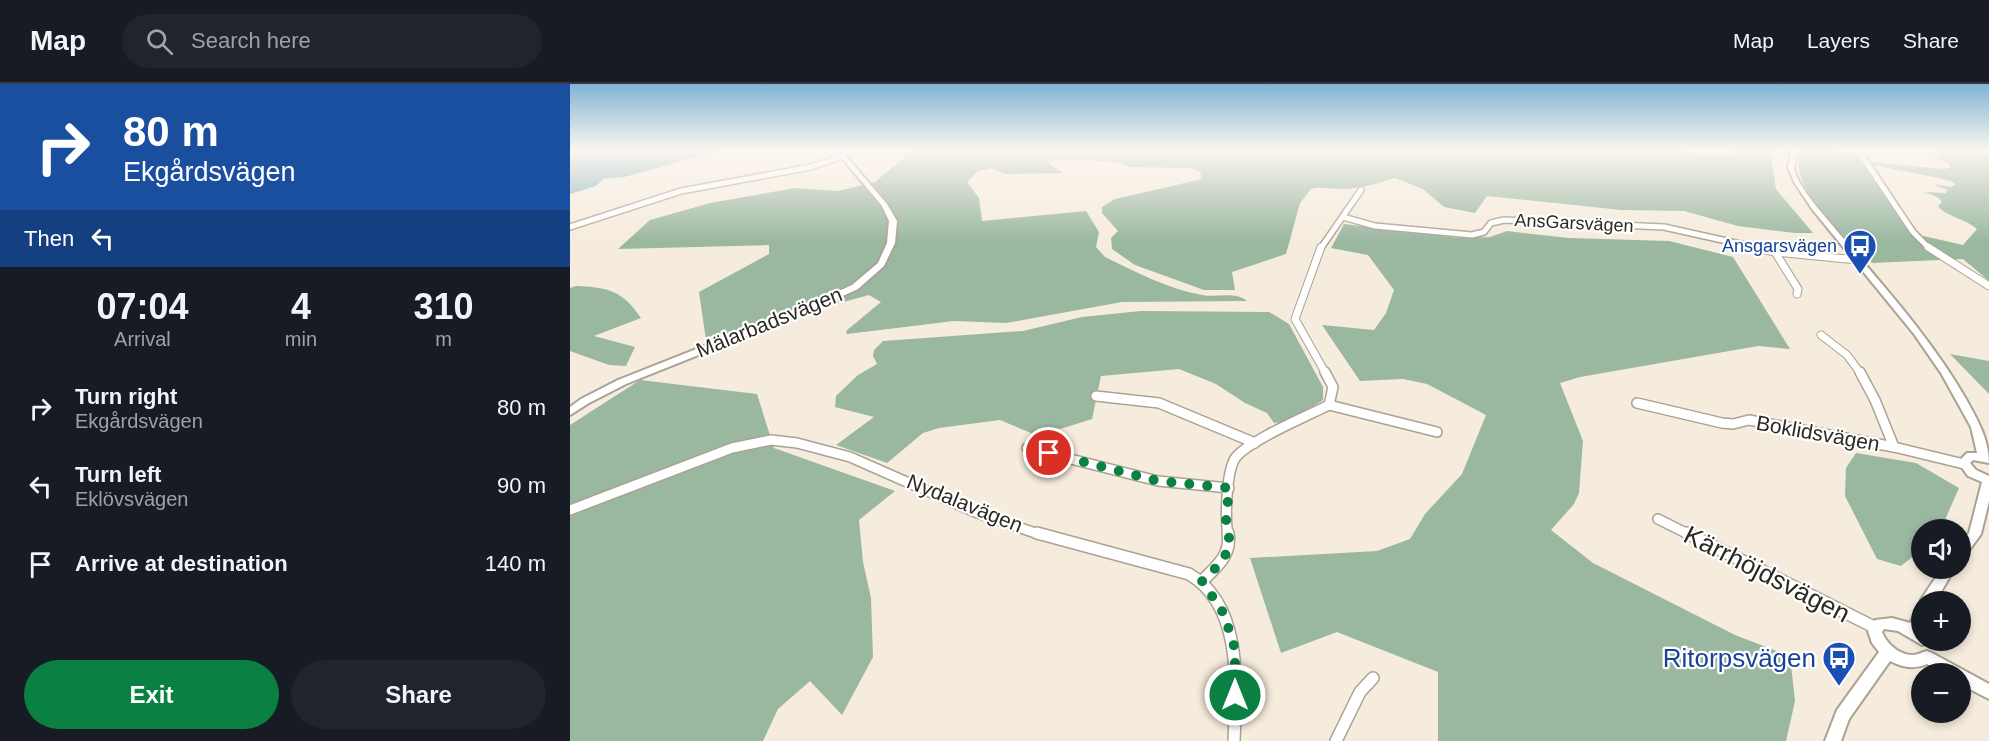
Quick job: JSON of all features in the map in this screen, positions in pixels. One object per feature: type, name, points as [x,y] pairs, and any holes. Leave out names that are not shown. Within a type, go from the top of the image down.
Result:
[{"type":"street","points":[[570,227],[681,191],[735,181]]},
{"type":"street","name":"Mälarbadsvägen","points":[[570,412],[622,382],[855,287],[881,264],[891,243],[893,221],[885,205],[865,181]]},
{"type":"street","points":[[1796,181],[1814,208],[1917,332],[1946,373],[1976,427],[1987,458],[1968,457],[1964,460],[1964,464],[1972,473],[1989,480],[1975,534],[1971,539]]},
{"type":"street","points":[[1881,181],[1913,232],[1944,258],[1989,286]]},
{"type":"street","points":[[1329,405],[1333,387],[1294,319],[1322,244],[1361,190]]},
{"type":"street","name":"AnsGarsvägen","points":[[1342,217],[1375,226],[1472,235],[1483,233],[1497,220],[1664,227],[1775,252],[1857,260]]},
{"type":"street","points":[[1775,252],[1798,289],[1797,294]]},
{"type":"street","points":[[1821,335],[1832,340],[1873,392],[1894,447]]},
{"type":"street","points":[[1096,396],[1159,403],[1255,443]]},
{"type":"street","name":"Boklidsvägen","points":[[1637,402],[1722,423],[1733,424],[1749,420],[1894,447],[1964,464]]},
{"type":"street","points":[[1234,741],[1235,649],[1224,614],[1202,581],[1223,561],[1230,543],[1226,522],[1231,464],[1238,455],[1255,443],[1329,405],[1437,432]]},
{"type":"street","name":"Nydalavägen","points":[[570,510],[674,469],[734,448],[769,440],[832,453],[899,476],[975,512],[1078,545],[1188,574],[1202,581]]},
{"type":"street","points":[[1027,448],[1158,481],[1229,488]]},
{"type":"street","name":"Kärrhöjdsvägen","points":[[1658,519],[1876,628]]},
{"type":"street","points":[[1911,632],[1899,625],[1887,623],[1876,628],[1875,634],[1878,641],[1889,652],[1912,662],[1922,661],[1927,657],[1928,651]]},
{"type":"street","points":[[1833,741],[1843,715],[1881,659],[1889,652]]},
{"type":"street","points":[[1927,657],[1937,663]]},
{"type":"street","points":[[1336,741],[1360,692],[1373,678]]},
{"type":"street","points":[[1971,682],[1989,692]]},
{"type":"green space","points":[[968,181],[967,182],[979,198],[982,221],[1086,211],[1099,232],[1096,247],[1105,257],[1177,289],[1207,296],[1237,296],[1247,301],[1122,302],[1006,323],[954,321],[847,334],[846,331],[881,302],[869,295],[706,340],[699,292],[769,254],[769,245],[618,249],[650,220],[710,203],[795,188],[838,191],[875,182]]},
{"type":"green space","points":[[1195,181],[1386,181],[1348,189],[1311,189],[1300,203],[1286,254],[1232,272],[1235,290],[1204,290],[1135,265],[1112,249],[1111,238],[1118,231],[1102,213],[1102,207],[1115,199]]},
{"type":"green space","points":[[1402,181],[1775,181],[1776,189],[1813,233],[1738,226],[1684,211],[1621,210],[1487,196],[1475,213],[1444,207],[1423,189]]},
{"type":"green space","points":[[1802,181],[1884,181],[1919,235],[1963,245],[1977,229],[1941,209],[1938,206],[1942,202],[1939,198],[1925,192],[1946,193],[1947,190],[1933,184],[1951,187],[1956,184],[1949,181],[1989,181],[1989,281],[1963,259],[1872,263],[1835,226],[1810,196]]},
{"type":"green space","points":[[1344,224],[1458,238],[1490,237],[1507,231],[1569,238],[1669,241],[1733,257],[1790,349],[1758,346],[1580,377],[1560,383],[1583,441],[1579,493],[1574,504],[1551,530],[1593,563],[1735,635],[1790,656],[1795,701],[1786,741],[1438,741],[1438,672],[1337,632],[1281,653],[1250,558],[1377,551],[1410,539],[1425,514],[1462,474],[1486,415],[1427,384],[1403,379],[1360,381],[1322,325],[1374,330],[1386,313],[1394,290],[1368,255],[1331,248]]},
{"type":"green space","points":[[576,286],[614,292],[628,302],[641,318],[594,336],[635,347],[626,366],[609,365],[570,351],[570,288]]},
{"type":"green space","points":[[1141,311],[1269,312],[1289,324],[1323,387],[1323,400],[1291,421],[1274,423],[1267,413],[1245,403],[1216,384],[1179,369],[1101,376],[1092,419],[1038,436],[1000,420],[939,428],[923,433],[887,463],[836,445],[874,417],[835,407],[836,396],[858,375],[877,364],[873,356],[874,350],[883,341],[1023,331],[1082,317]]},
{"type":"green space","points":[[1950,354],[1989,361],[1989,394]]},
{"type":"green space","points":[[640,380],[757,394],[774,448],[895,491],[859,520],[863,562],[871,598],[873,657],[842,715],[810,681],[778,709],[763,741],[570,741],[570,425]]},
{"type":"green space","points":[[1856,453],[1916,463],[1959,488],[1945,519],[1911,519],[1911,558],[1901,566],[1877,559],[1845,496],[1846,468]]},
{"type":"water","points":[[570,181],[601,181],[596,186],[570,194]]},
{"type":"place","name":"Ansgarsvägen","points":[[1860,275]]},
{"type":"place","name":"Ritorpsvägen","points":[[1839,687]]},
{"type":"route","points":[[1049,453],[1158,481],[1229,488],[1226,522],[1230,543],[1223,561],[1202,581],[1224,614],[1235,649],[1235,695]]}]
